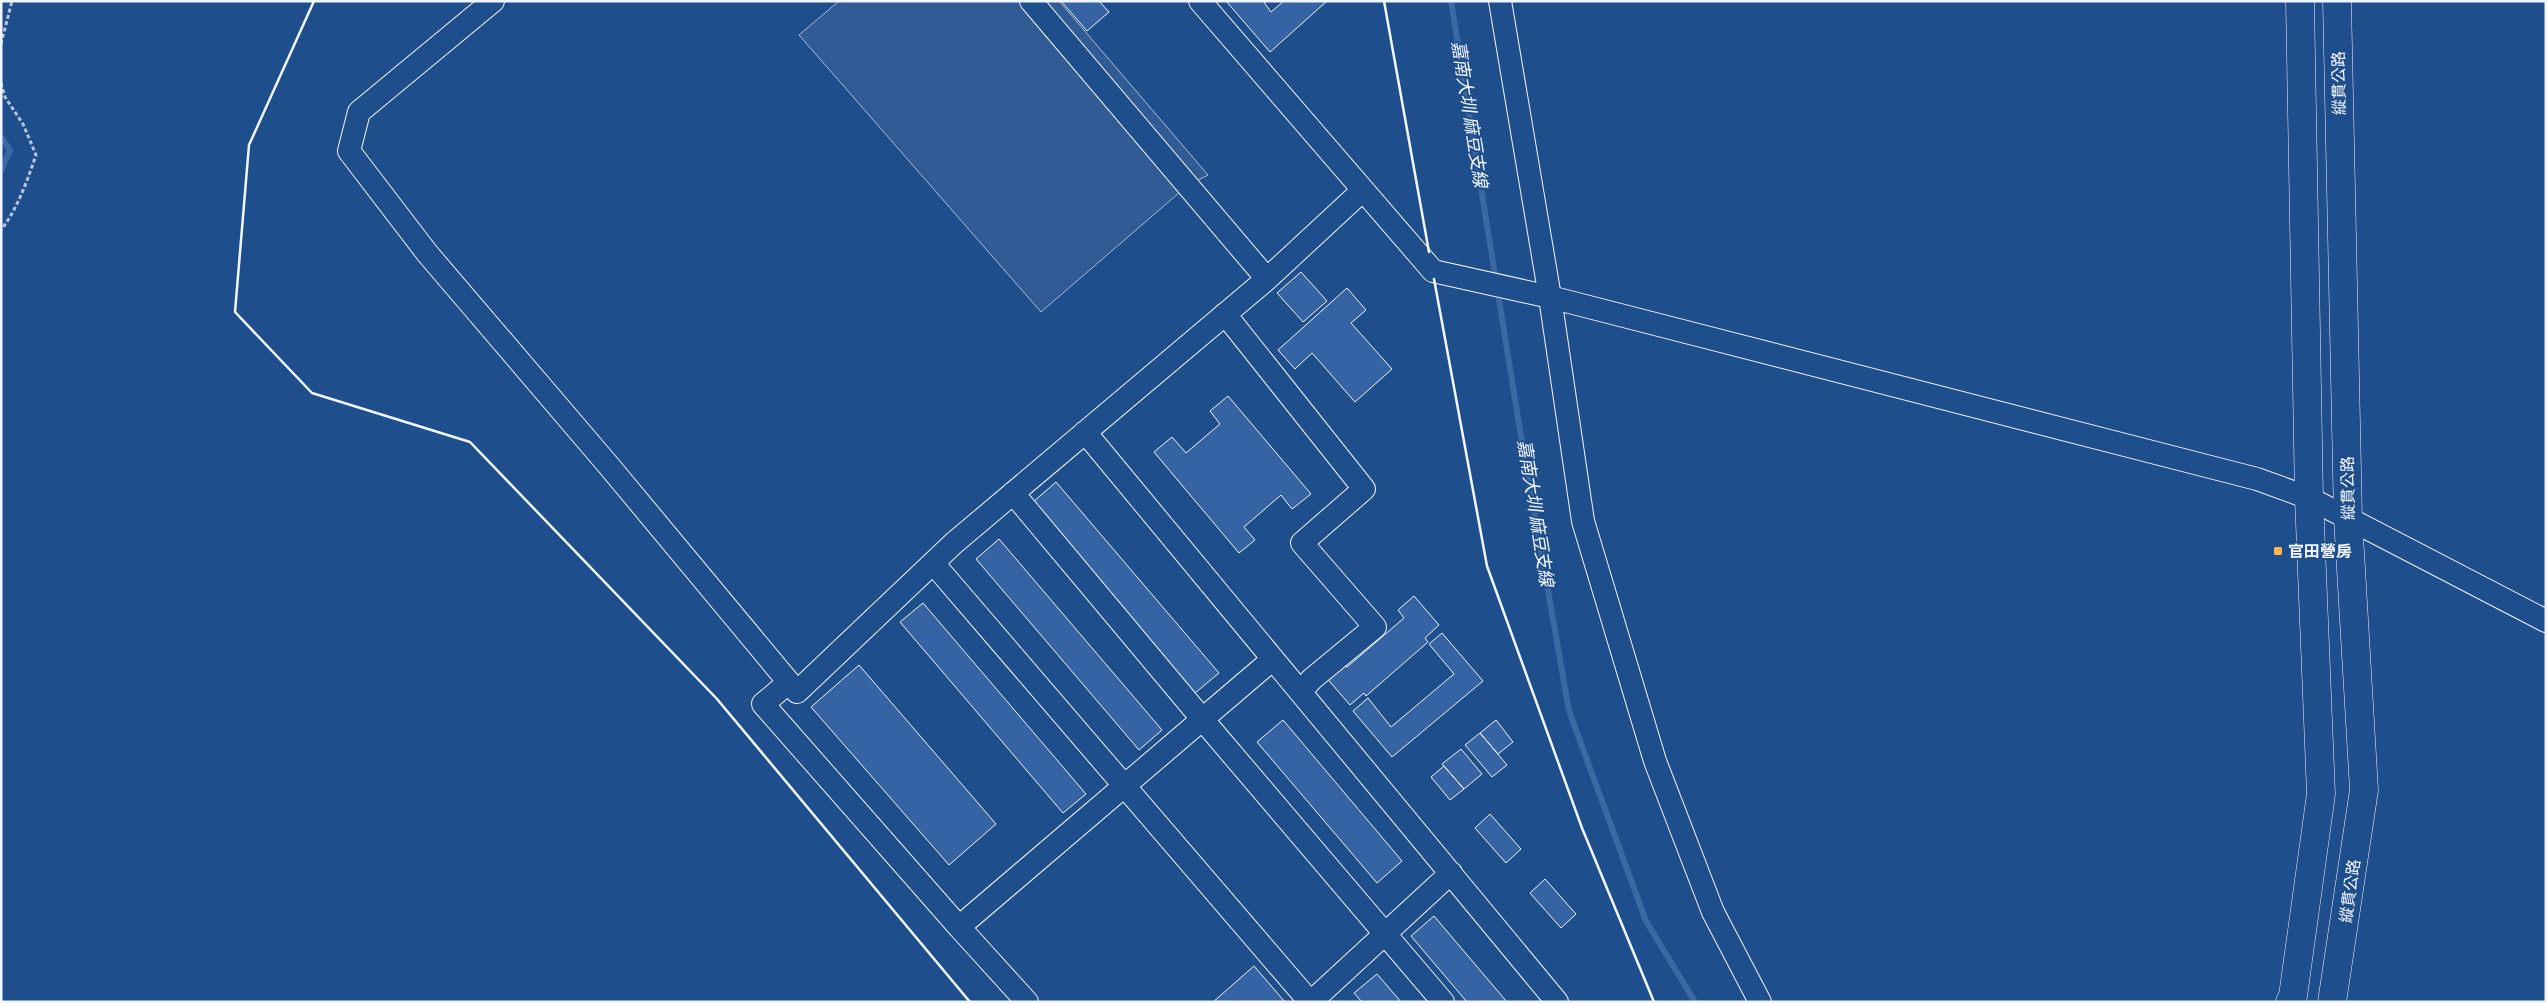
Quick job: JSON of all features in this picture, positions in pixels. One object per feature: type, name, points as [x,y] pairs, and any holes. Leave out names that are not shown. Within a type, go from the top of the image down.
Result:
[{"type":"main road","points":[[2290,1002],[2293,996],[2321,794],[2309,498],[2300,1]]},
{"type":"main road","name":"縱貫公路","points":[[2332,1002],[2364,790],[2348,518],[2338,1]]},
{"type":"street","points":[[493,1],[360,112],[349,151],[427,253],[609,466],[796,692],[933,563],[1013,493],[1267,279],[1363,190]]},
{"type":"street","points":[[1031,1],[1267,279]]},
{"type":"street","points":[[1500,1],[1550,297],[1582,521],[1655,761],[1713,912],[1760,1002]]},
{"type":"street","points":[[1202,2],[1433,271],[1550,297],[2257,479],[2309,498],[2546,621]]},
{"type":"street","points":[[1225,314],[1364,489],[1302,543],[1375,627],[1312,679],[1300,692]]},
{"type":"street","points":[[1085,432],[1557,1002]]},
{"type":"street","points":[[1013,493],[1443,1002]]},
{"type":"street","points":[[933,563],[1310,1002],[1451,873]]},
{"type":"street","points":[[959,927],[1273,659]]},
{"type":"street","points":[[788,683],[763,704],[1027,1002]]},
{"type":"path","points":[[1,44],[12,1]]},
{"type":"path","points":[[1,83],[4,97],[23,124],[36,155],[27,182],[10,219],[1,230]]},
{"type":"shaded area","points":[[839,1],[1059,1],[1208,175],[1187,186],[1041,312],[799,35]]},
{"type":"building","points":[[1061,1],[1099,1],[1109,12],[1087,31]]},
{"type":"building","points":[[1226,1],[1263,1],[1271,12],[1284,1],[1327,1],[1270,52]]},
{"type":"building","points":[[1301,272],[1327,301],[1303,322],[1277,293]]},
{"type":"building","points":[[1347,288],[1366,310],[1351,323],[1392,369],[1355,402],[1312,353],[1295,369],[1278,350]]},
{"type":"building","points":[[1228,396],[1311,494],[1292,509],[1281,495],[1244,527],[1255,540],[1239,553],[1154,452],[1172,437],[1186,453],[1220,424],[1210,411]]},
{"type":"building","points":[[1056,482],[1219,673],[1195,693],[1033,502]]},
{"type":"building","points":[[999,539],[1162,730],[1139,750],[976,559]]},
{"type":"building","points":[[1414,596],[1439,625],[1425,638],[1428,642],[1366,696],[1364,693],[1350,705],[1324,675],[1341,660],[1347,667],[1404,618],[1398,610]]},
{"type":"building","points":[[923,603],[1086,794],[1063,813],[900,622]]},
{"type":"building","points":[[1442,633],[1483,681],[1392,757],[1353,711],[1368,698],[1391,727],[1454,674],[1429,644]]},
{"type":"building","points":[[859,665],[996,824],[949,865],[811,707]]},
{"type":"building","points":[[1283,720],[1402,861],[1377,883],[1257,742]]},
{"type":"building","points":[[1496,720],[1513,742],[1498,754],[1480,733]]},
{"type":"building","points":[[1480,733],[1507,765],[1492,777],[1465,745]]},
{"type":"building","points":[[1461,749],[1482,774],[1464,789],[1442,764]]},
{"type":"building","points":[[1444,766],[1464,789],[1450,800],[1431,777]]},
{"type":"building","points":[[1490,814],[1521,849],[1506,863],[1475,828]]},
{"type":"building","points":[[1545,879],[1576,914],[1561,928],[1530,893]]},
{"type":"building","points":[[1434,916],[1507,1002],[1467,1002],[1411,936]]},
{"type":"building","points":[[1254,966],[1285,1002],[1213,1002]]},
{"type":"building","points":[[1377,974],[1401,1002],[1362,1002],[1354,993]]},
{"type":"waterway","name":"嘉南大圳 麻豆支線","points":[[1451,1],[1518,418],[1569,711],[1646,921],[1695,1002]]},
{"type":"waterway","points":[[1,137],[10,150],[1,171]]},
{"type":"wall","points":[[314,1],[249,145],[235,312],[312,393],[470,442],[717,699],[970,1002]]},
{"type":"wall","points":[[1384,1],[1429,252]]},
{"type":"wall","points":[[1434,279],[1487,566],[1582,828],[1654,1002]]},
{"type":"place","name":"官田營房","points":[[2278,551]]}]
